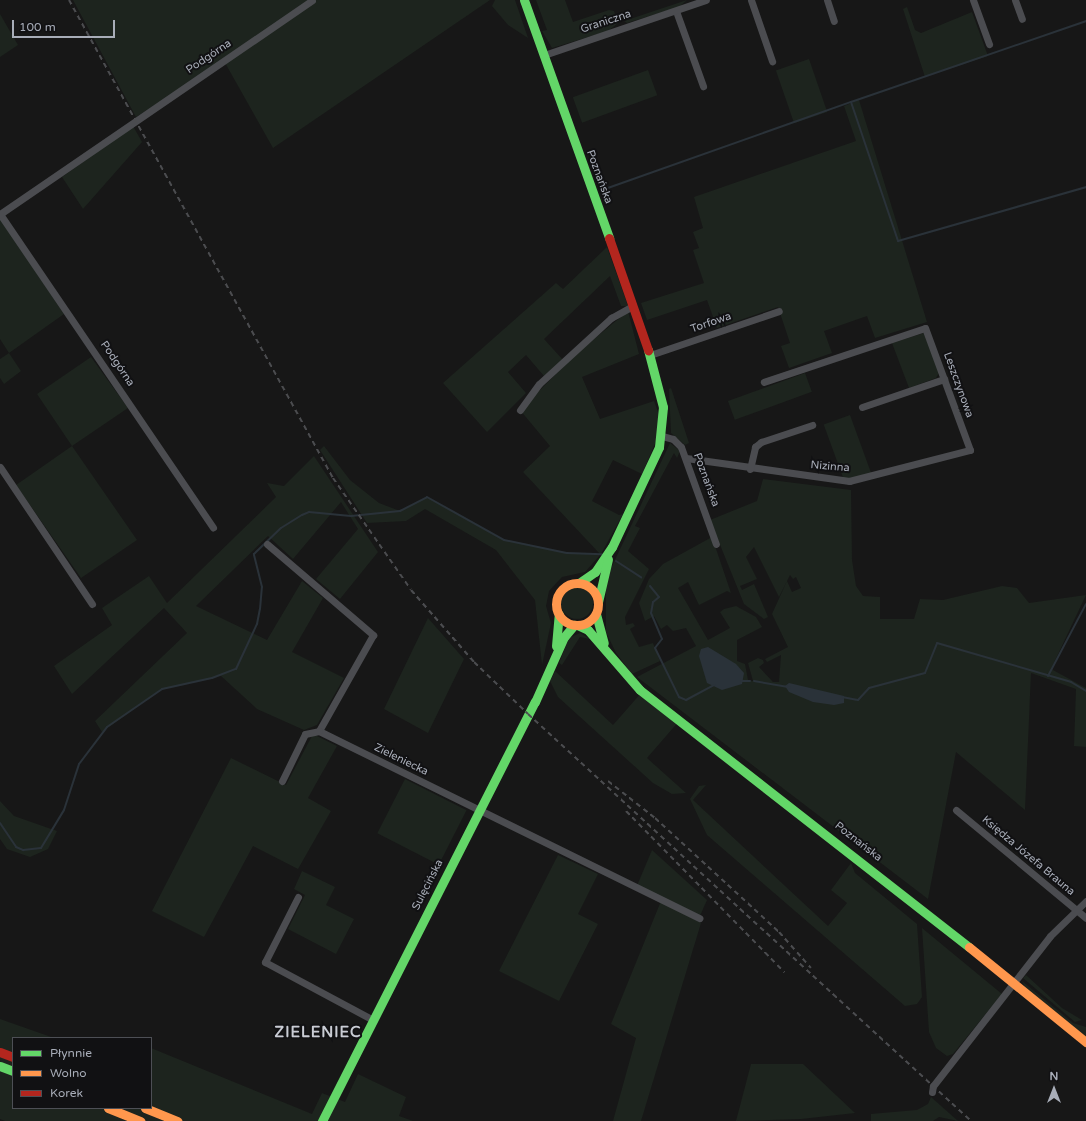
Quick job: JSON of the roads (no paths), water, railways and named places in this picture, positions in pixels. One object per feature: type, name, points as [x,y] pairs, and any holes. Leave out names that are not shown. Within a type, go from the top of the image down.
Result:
[{"type":"main road","name":"Poznańska","points":[[524,0],[650,355],[662,399],[662,436],[651,469],[612,547],[595,572],[579,583]]},
{"type":"main road","name":"Poznańska","points":[[597,604],[612,547]]},
{"type":"main road","points":[[579,583],[592,590],[597,604],[596,614],[588,623],[576,625],[559,614],[556,604],[560,592],[579,583]]},
{"type":"main road","name":"Sulęcińska","points":[[553,658],[559,614]]},
{"type":"main road","name":"Poznańska","points":[[596,614],[599,632],[615,663]]},
{"type":"main road","name":"Poznańska","points":[[576,625],[588,630],[615,663],[640,690],[790,804],[1086,1042]]},
{"type":"main road","name":"Sulęcińska","points":[[322,1121],[479,812],[553,658],[576,625]]},
{"type":"main road","points":[[0,1052],[12,1056]]},
{"type":"main road","points":[[0,1066],[12,1071]]},
{"type":"main road","points":[[111,1109],[141,1121]]},
{"type":"main road","points":[[148,1109],[178,1121]]},
{"type":"street","name":"Podgórna","points":[[213,528],[0,214],[312,0]]},
{"type":"street","name":"Graniczna","points":[[544,55],[706,0]]},
{"type":"street","points":[[751,0],[772,61]]},
{"type":"street","points":[[826,0],[834,22]]},
{"type":"street","points":[[973,0],[989,44]]},
{"type":"street","points":[[1015,0],[1022,19]]},
{"type":"street","points":[[676,11],[703,86]]},
{"type":"street","points":[[520,410],[539,384],[611,318],[633,306]]},
{"type":"street","name":"Torfowa","points":[[650,355],[778,311]]},
{"type":"street","name":"Leszczynowa","points":[[764,382],[925,328],[970,450]]},
{"type":"street","points":[[862,407],[944,379]]},
{"type":"street","points":[[750,469],[755,447],[761,442],[812,425]]},
{"type":"street","name":"Poznańska","points":[[662,436],[676,441],[686,458],[716,544]]},
{"type":"street","name":"Nizinna","points":[[686,458],[750,469],[850,481],[970,450]]},
{"type":"street","points":[[0,467],[92,604]]},
{"type":"street","points":[[267,544],[373,635],[371,643],[319,731],[305,734],[282,781]]},
{"type":"street","name":"Zieleniecka","points":[[319,731],[479,812],[699,918]]},
{"type":"street","name":"Księdza Józefa Brauna","points":[[956,810],[1076,912],[1086,918]]},
{"type":"street","points":[[298,897],[265,962],[373,1020]]},
{"type":"street","points":[[932,1089],[1015,984],[1050,936],[1086,901]]},
{"type":"waterway","points":[[851,102],[1086,21]]},
{"type":"waterway","points":[[605,189],[851,102],[898,241],[1086,187]]},
{"type":"waterway","points":[[0,823],[16,847],[23,850],[41,848],[64,810],[79,764],[107,727],[162,689],[212,678],[236,669],[257,624],[260,609],[262,587],[254,554],[281,528],[302,515],[309,512],[351,516],[400,511],[427,497],[504,540],[567,553],[602,554]]},
{"type":"waterway","points":[[616,561],[641,577]]},
{"type":"waterway","points":[[650,586],[659,597],[653,602],[651,613],[662,639],[655,648],[679,697],[686,700],[714,685]]},
{"type":"waterway","points":[[1048,676],[1086,604]]},
{"type":"waterway","points":[[842,697],[858,700],[869,688],[925,673],[937,643],[1071,682],[1086,691]]},
{"type":"waterway","points":[[741,681],[750,681]]},
{"type":"waterway","points":[[754,681],[789,687]]},
{"type":"railway","points":[[69,0],[333,478],[411,590],[474,662],[528,714],[971,1121]]},
{"type":"railway","points":[[608,781],[655,818],[779,932],[811,968]]},
{"type":"railway","points":[[626,811],[784,972]]},
{"type":"district","name":"ZIELENIEC","points":[[318,1033]]}]
